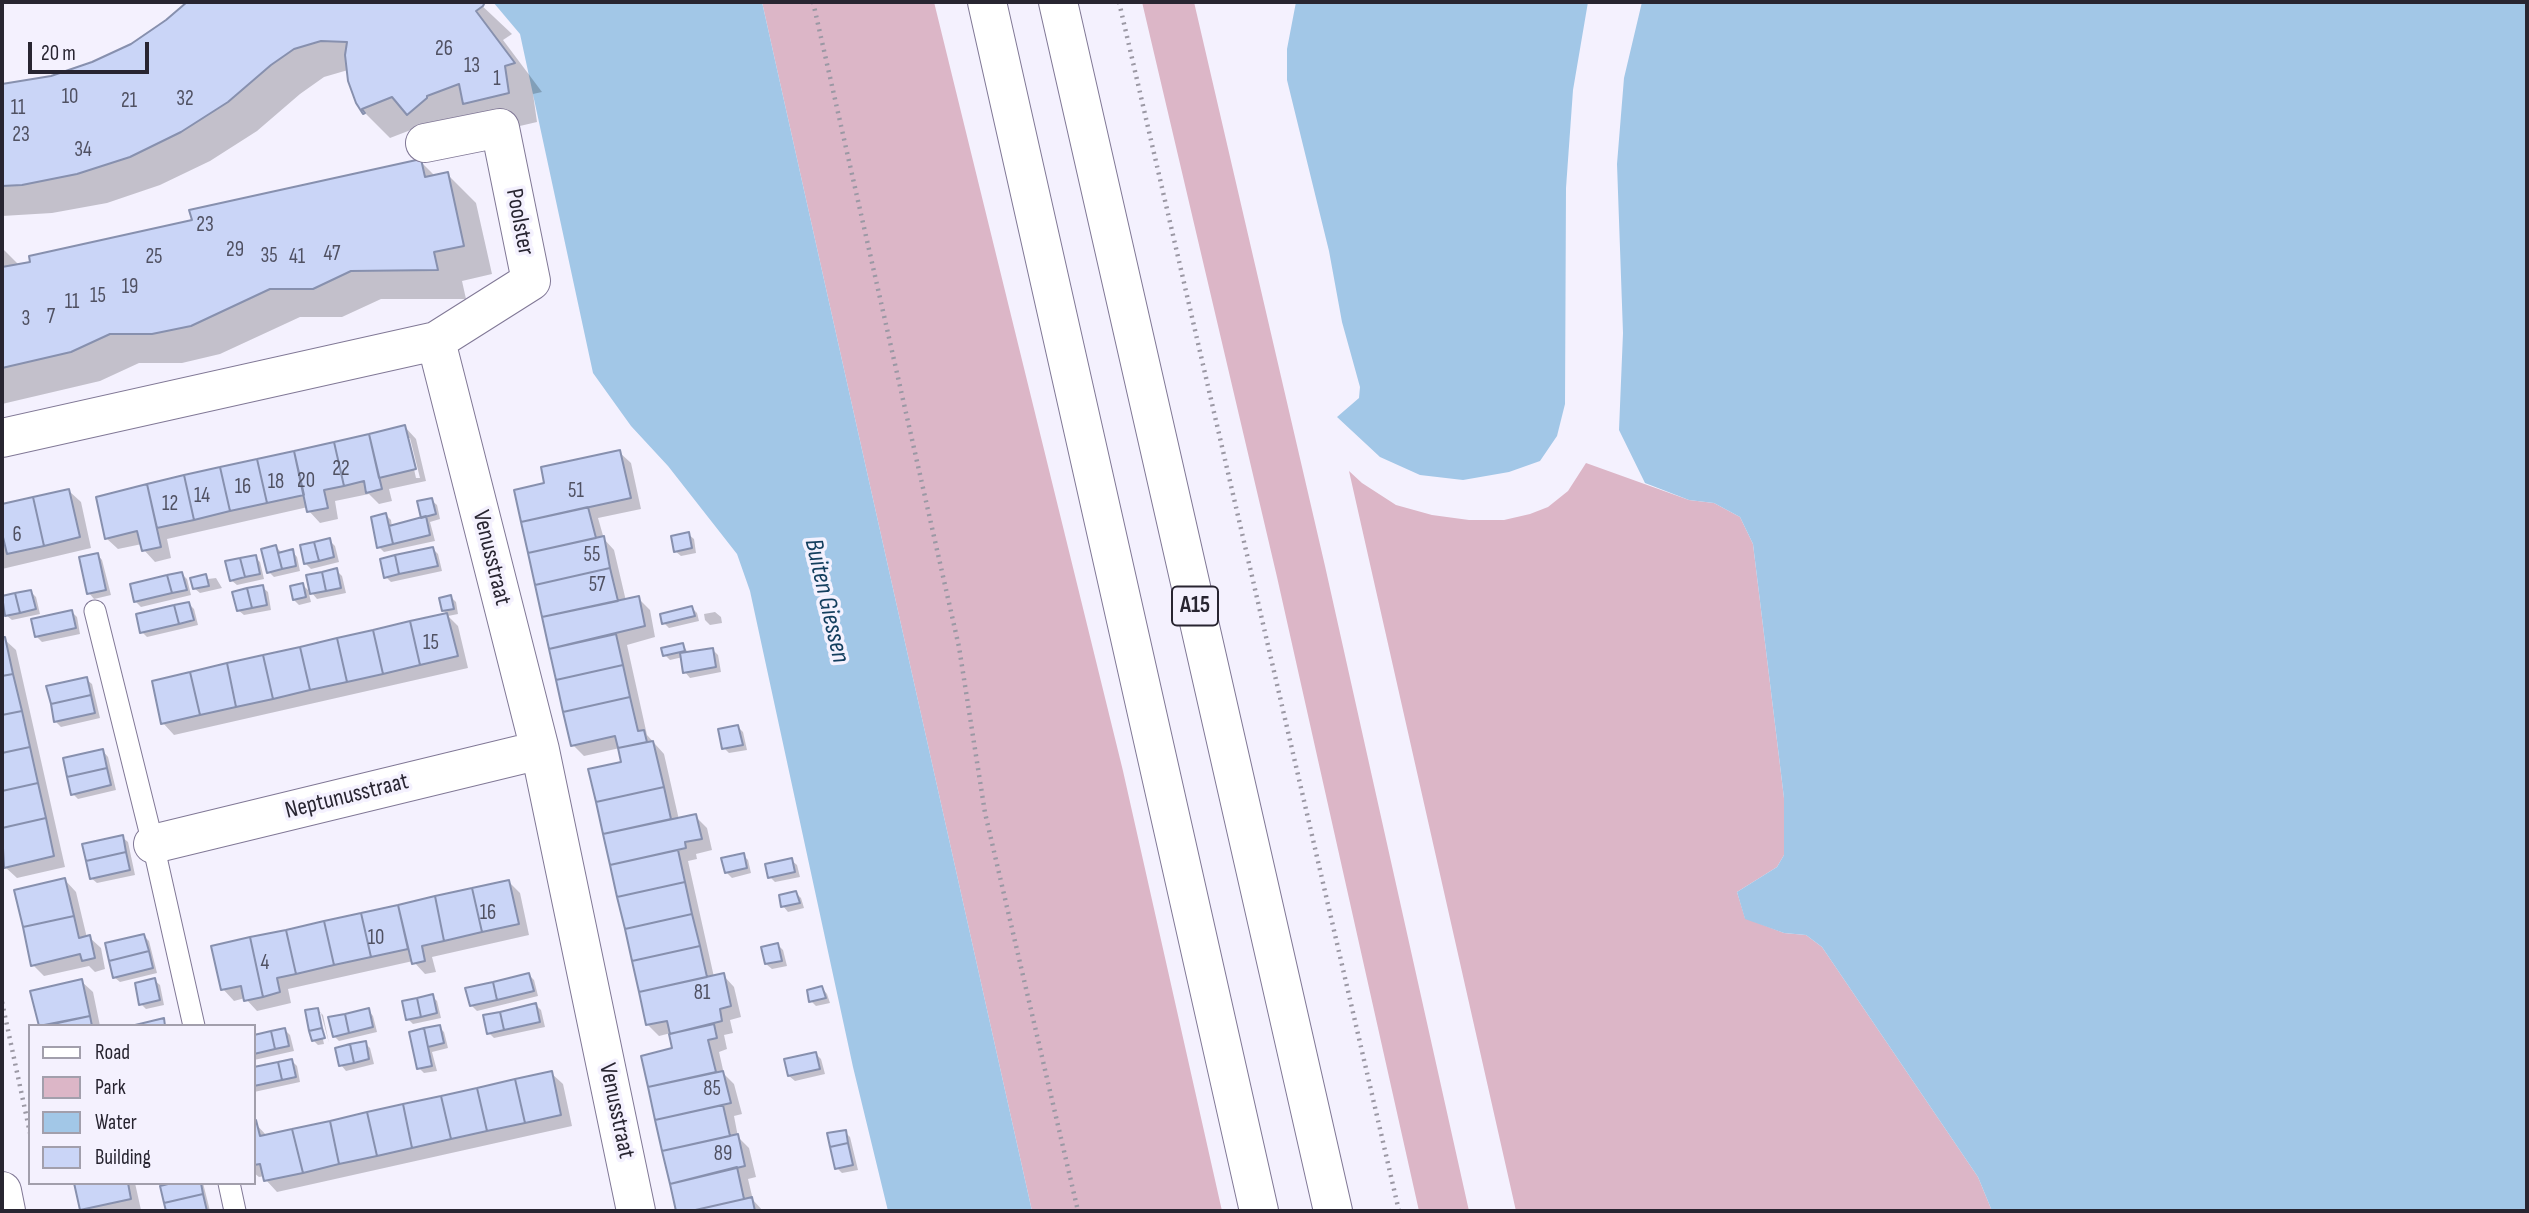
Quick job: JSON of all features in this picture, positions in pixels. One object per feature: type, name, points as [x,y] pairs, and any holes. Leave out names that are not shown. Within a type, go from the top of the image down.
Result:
[{"type":"main road","points":[[987,2],[1259,1211]]},
{"type":"main road","name":"A15","points":[[1058,2],[1332,1211]]},
{"type":"main road","name":"Poolster","points":[[425,143],[500,128],[531,281],[436,341]]},
{"type":"main road","points":[[2,438],[436,341]]},
{"type":"main road","name":"Venusstraat","points":[[436,341],[540,750],[630,1210]]},
{"type":"main road","name":"Neptunusstraat","points":[[153,844],[540,750]]},
{"type":"main road","points":[[2,1191],[6,1211]]},
{"type":"lane","points":[[95,611],[153,844],[194,1024]]},
{"type":"lane","points":[[229,1185],[235,1211]]},
{"type":"path","points":[[813,2],[959,647],[985,813],[1078,1211]]},
{"type":"path","points":[[1119,2],[1399,1211]]},
{"type":"path","points":[[2,1002],[28,1124]]},
{"type":"green space","points":[[762,2],[934,2],[1123,771],[1222,1211],[1032,1211]]},
{"type":"green space","points":[[1142,2],[1194,2],[1325,566],[1469,1211],[1419,1211],[1277,577]]},
{"type":"green space","points":[[1586,463],[1689,500],[1714,503],[1740,517],[1753,544],[1784,798],[1784,855],[1777,867],[1737,892],[1745,918],[1784,933],[1806,935],[1822,947],[1978,1177],[1992,1211],[1516,1211],[1349,471],[1362,483],[1396,505],[1432,515],[1469,520],[1504,520],[1548,507],[1568,491]]},
{"type":"water","name":"Buiten Giessen","points":[[493,2],[762,2],[1032,1211],[888,1211],[853,1067],[750,591],[737,554],[668,466],[631,426],[593,373],[520,34]]},
{"type":"water","points":[[1296,2],[1588,2],[1573,90],[1566,188],[1565,404],[1557,436],[1540,461],[1509,472],[1463,480],[1420,475],[1380,457],[1337,417],[1359,398],[1360,387],[1342,322],[1329,251],[1287,80],[1287,49]]},
{"type":"water","points":[[1642,2],[2527,2],[2527,1211],[1992,1211],[1978,1177],[1822,947],[1806,935],[1784,933],[1745,919],[1737,892],[1777,867],[1784,855],[1784,798],[1753,544],[1740,517],[1714,503],[1689,500],[1645,483],[1619,430],[1623,333],[1617,164],[1624,78]]},
{"type":"building","points":[[187,2],[481,2],[483,6],[476,11],[515,63],[505,66],[509,93],[463,104],[459,84],[427,96],[407,115],[392,97],[362,109],[365,113],[363,114],[348,81],[345,55],[347,42],[321,41],[294,49],[228,102],[181,132],[130,157],[77,174],[22,185],[2,186],[2,84],[51,76],[92,62],[131,44]]},
{"type":"building","points":[[421,159],[425,177],[448,172],[464,246],[434,252],[438,270],[351,271],[313,289],[270,289],[191,326],[152,334],[110,334],[71,352],[2,368],[2,267],[30,262],[29,256],[192,220],[189,210]]},
{"type":"building","points":[[405,425],[416,469],[379,478],[369,434]]},
{"type":"building","points":[[369,434],[382,489],[366,493],[364,481],[344,486],[334,442]]},
{"type":"building","points":[[334,442],[344,486],[324,490],[328,508],[307,512],[294,451]]},
{"type":"building","points":[[620,450],[631,498],[521,522],[514,490],[544,483],[541,467]]},
{"type":"building","points":[[294,451],[304,495],[267,503],[257,459]]},
{"type":"building","points":[[257,459],[267,503],[230,511],[220,467]]},
{"type":"building","points":[[220,467],[230,511],[194,520],[184,475]]},
{"type":"building","points":[[184,475],[194,520],[157,528],[147,484]]},
{"type":"building","points":[[147,484],[161,547],[142,551],[137,531],[105,539],[96,497]]},
{"type":"building","points":[[69,489],[80,537],[44,546],[33,497]]},
{"type":"building","points":[[33,497],[44,546],[7,554],[2,533],[2,504]]},
{"type":"building","points":[[432,498],[436,514],[421,518],[417,501]]},
{"type":"building","points":[[588,507],[596,538],[528,553],[521,522]]},
{"type":"building","points":[[386,513],[393,544],[377,548],[371,517]]},
{"type":"building","points":[[426,516],[430,535],[393,544],[389,526]]},
{"type":"building","points":[[689,532],[692,548],[674,552],[671,536]]},
{"type":"building","points":[[604,536],[610,568],[535,585],[528,553]]},
{"type":"building","points":[[330,538],[334,557],[319,561],[314,542]]},
{"type":"building","points":[[314,542],[319,561],[304,564],[300,545]]},
{"type":"building","points":[[276,545],[282,569],[267,573],[261,549]]},
{"type":"building","points":[[433,547],[438,566],[399,574],[395,555]]},
{"type":"building","points":[[293,549],[296,566],[282,569],[278,553]]},
{"type":"building","points":[[98,553],[106,590],[87,594],[79,557]]},
{"type":"building","points":[[256,555],[260,574],[245,577],[240,558]]},
{"type":"building","points":[[395,555],[399,574],[384,578],[380,559]]},
{"type":"building","points":[[240,558],[245,577],[230,581],[225,561]]},
{"type":"building","points":[[337,568],[341,588],[326,591],[322,572]]},
{"type":"building","points":[[610,568],[618,601],[542,617],[535,585]]},
{"type":"building","points":[[182,572],[187,590],[172,593],[167,575]]},
{"type":"building","points":[[322,572],[326,591],[310,594],[306,575]]},
{"type":"building","points":[[206,574],[209,586],[193,589],[190,578]]},
{"type":"building","points":[[167,575],[172,593],[134,602],[130,584]]},
{"type":"building","points":[[303,583],[306,597],[293,600],[290,586]]},
{"type":"building","points":[[263,585],[267,605],[252,608],[247,588]]},
{"type":"building","points":[[247,588],[252,608],[237,611],[232,592]]},
{"type":"building","points":[[31,590],[36,609],[20,613],[15,593]]},
{"type":"building","points":[[15,593],[20,613],[5,616],[2,596]]},
{"type":"building","points":[[451,595],[454,609],[442,611],[439,598]]},
{"type":"building","points":[[639,596],[645,626],[549,649],[542,617]]},
{"type":"building","points":[[189,602],[194,620],[179,624],[174,605]]},
{"type":"building","points":[[174,605],[179,624],[140,633],[136,614]]},
{"type":"building","points":[[692,606],[695,616],[662,624],[660,614]]},
{"type":"building","points":[[72,610],[76,628],[35,637],[31,619]]},
{"type":"building","points":[[447,613],[458,656],[420,665],[410,621]]},
{"type":"building","points":[[410,621],[420,665],[383,674],[373,630]]},
{"type":"building","points":[[373,630],[383,674],[347,682],[337,638]]},
{"type":"building","points":[[616,634],[623,665],[556,680],[549,649]]},
{"type":"building","points":[[2,637],[5,637],[13,674],[2,676]]},
{"type":"building","points":[[337,638],[347,682],[310,690],[300,647]]},
{"type":"building","points":[[683,643],[685,651],[663,656],[661,648]]},
{"type":"building","points":[[300,647],[310,690],[273,699],[263,655]]},
{"type":"building","points":[[713,648],[716,667],[683,673],[680,653]]},
{"type":"building","points":[[263,655],[273,699],[236,707],[227,663]]},
{"type":"building","points":[[227,663],[236,707],[200,715],[190,672]]},
{"type":"building","points":[[623,665],[630,697],[563,712],[556,680]]},
{"type":"building","points":[[190,672],[200,715],[161,724],[152,681]]},
{"type":"building","points":[[13,674],[22,711],[2,715],[2,676]]},
{"type":"building","points":[[87,677],[91,695],[51,704],[46,686]]},
{"type":"building","points":[[91,695],[95,713],[54,722],[51,704]]},
{"type":"building","points":[[630,697],[638,731],[644,730],[647,742],[618,748],[615,736],[571,746],[563,712]]},
{"type":"building","points":[[22,711],[30,747],[2,753],[2,715]]},
{"type":"building","points":[[738,725],[743,745],[722,749],[718,729]]},
{"type":"building","points":[[653,741],[664,787],[596,802],[588,769],[621,762],[618,748]]},
{"type":"building","points":[[30,747],[38,783],[2,791],[2,753]]},
{"type":"building","points":[[103,749],[107,768],[67,777],[63,758]]},
{"type":"building","points":[[107,768],[111,785],[71,795],[67,777]]},
{"type":"building","points":[[38,783],[46,818],[2,828],[2,791]]},
{"type":"building","points":[[664,787],[671,819],[603,834],[596,802]]},
{"type":"building","points":[[696,814],[702,839],[685,842],[686,848],[610,865],[603,834]]},
{"type":"building","points":[[46,818],[54,856],[4,868],[2,828]]},
{"type":"building","points":[[123,835],[126,852],[86,861],[82,844]]},
{"type":"building","points":[[678,850],[685,882],[617,897],[610,865]]},
{"type":"building","points":[[126,852],[130,870],[90,879],[86,861]]},
{"type":"building","points":[[744,853],[747,868],[725,873],[721,858]]},
{"type":"building","points":[[792,858],[795,872],[768,878],[765,864]]},
{"type":"building","points":[[65,878],[74,916],[23,927],[14,890]]},
{"type":"building","points":[[509,880],[519,924],[482,932],[472,888]]},
{"type":"building","points":[[685,882],[692,914],[625,929],[617,897]]},
{"type":"building","points":[[472,888],[482,932],[444,941],[435,896]]},
{"type":"building","points":[[796,891],[800,903],[781,907],[779,895]]},
{"type":"building","points":[[435,896],[444,941],[422,946],[425,961],[412,964],[398,905]]},
{"type":"building","points":[[398,905],[408,949],[371,957],[361,913]]},
{"type":"building","points":[[361,913],[371,957],[334,965],[324,921]]},
{"type":"building","points":[[692,914],[700,946],[632,961],[625,929]]},
{"type":"building","points":[[74,916],[79,938],[90,935],[95,958],[82,961],[80,954],[31,966],[23,927]]},
{"type":"building","points":[[324,921],[334,965],[296,974],[286,930]]},
{"type":"building","points":[[286,930],[296,974],[277,978],[280,992],[263,997],[250,937]]},
{"type":"building","points":[[144,934],[149,951],[109,961],[105,943]]},
{"type":"building","points":[[250,937],[263,997],[244,1001],[241,986],[221,990],[211,946]]},
{"type":"building","points":[[778,943],[782,961],[765,964],[761,947]]},
{"type":"building","points":[[700,946],[707,977],[639,992],[632,961]]},
{"type":"building","points":[[149,951],[153,968],[113,978],[109,961]]},
{"type":"building","points":[[529,973],[534,991],[497,1000],[493,982]]},
{"type":"building","points":[[724,973],[731,1006],[720,1009],[722,1021],[670,1034],[667,1021],[646,1025],[639,992]]},
{"type":"building","points":[[155,978],[160,1000],[139,1005],[135,983]]},
{"type":"building","points":[[82,979],[90,1016],[38,1024],[30,991]]},
{"type":"building","points":[[493,982],[497,1000],[470,1006],[465,988]]},
{"type":"building","points":[[822,986],[826,998],[809,1002],[807,990]]},
{"type":"building","points":[[433,994],[437,1013],[421,1017],[417,998]]},
{"type":"building","points":[[417,998],[421,1017],[406,1020],[402,1001]]},
{"type":"building","points":[[536,1003],[540,1022],[504,1030],[500,1012]]},
{"type":"building","points":[[318,1008],[322,1028],[309,1031],[305,1010]]},
{"type":"building","points":[[369,1008],[373,1027],[349,1033],[345,1014]]},
{"type":"building","points":[[500,1012],[504,1030],[487,1034],[483,1015]]},
{"type":"building","points":[[345,1014],[349,1033],[333,1037],[328,1017]]},
{"type":"building","points":[[90,1016],[92,1024],[53,1024]]},
{"type":"building","points":[[164,1018],[165,1024],[139,1024]]},
{"type":"building","points":[[714,1024],[717,1038],[708,1040],[716,1072],[648,1087],[641,1056],[672,1048],[669,1034]]},
{"type":"building","points":[[440,1025],[444,1043],[428,1047],[424,1028]]},
{"type":"building","points":[[285,1028],[289,1046],[275,1049],[271,1031]]},
{"type":"building","points":[[322,1028],[325,1038],[312,1041],[309,1031]]},
{"type":"building","points":[[424,1028],[432,1066],[417,1069],[409,1032]]},
{"type":"building","points":[[271,1031],[275,1049],[256,1054],[256,1035]]},
{"type":"building","points":[[366,1041],[369,1059],[354,1063],[350,1044]]},
{"type":"building","points":[[350,1044],[354,1063],[339,1066],[335,1048]]},
{"type":"building","points":[[816,1052],[820,1069],[788,1076],[784,1059]]},
{"type":"building","points":[[292,1059],[296,1077],[282,1080],[278,1062]]},
{"type":"building","points":[[278,1062],[282,1080],[256,1086],[256,1067]]},
{"type":"building","points":[[552,1071],[561,1115],[525,1123],[515,1079]]},
{"type":"building","points":[[723,1071],[731,1103],[655,1120],[648,1087]]},
{"type":"building","points":[[515,1079],[525,1123],[487,1131],[477,1088]]},
{"type":"building","points":[[477,1088],[487,1131],[451,1139],[441,1096]]},
{"type":"building","points":[[441,1096],[451,1139],[412,1148],[403,1104]]},
{"type":"building","points":[[403,1104],[412,1148],[377,1156],[367,1112]]},
{"type":"building","points":[[723,1105],[730,1136],[662,1151],[655,1120]]},
{"type":"building","points":[[367,1112],[377,1156],[339,1164],[330,1121]]},
{"type":"building","points":[[256,1120],[260,1136],[292,1129],[303,1173],[264,1181],[260,1164],[256,1165]]},
{"type":"building","points":[[330,1121],[339,1164],[303,1173],[292,1129]]},
{"type":"building","points":[[846,1130],[848,1143],[830,1147],[827,1133]]},
{"type":"building","points":[[738,1134],[745,1166],[670,1184],[662,1151]]},
{"type":"building","points":[[848,1143],[853,1165],[835,1169],[830,1147]]},
{"type":"building","points":[[737,1167],[744,1199],[691,1211],[676,1211],[670,1184]]},
{"type":"building","points":[[74,1185],[128,1185],[131,1199],[80,1210]]},
{"type":"building","points":[[201,1185],[203,1194],[164,1203],[160,1186]]},
{"type":"building","points":[[203,1194],[207,1211],[166,1211],[164,1203]]},
{"type":"building","points":[[752,1197],[755,1211],[691,1211],[744,1199]]}]
